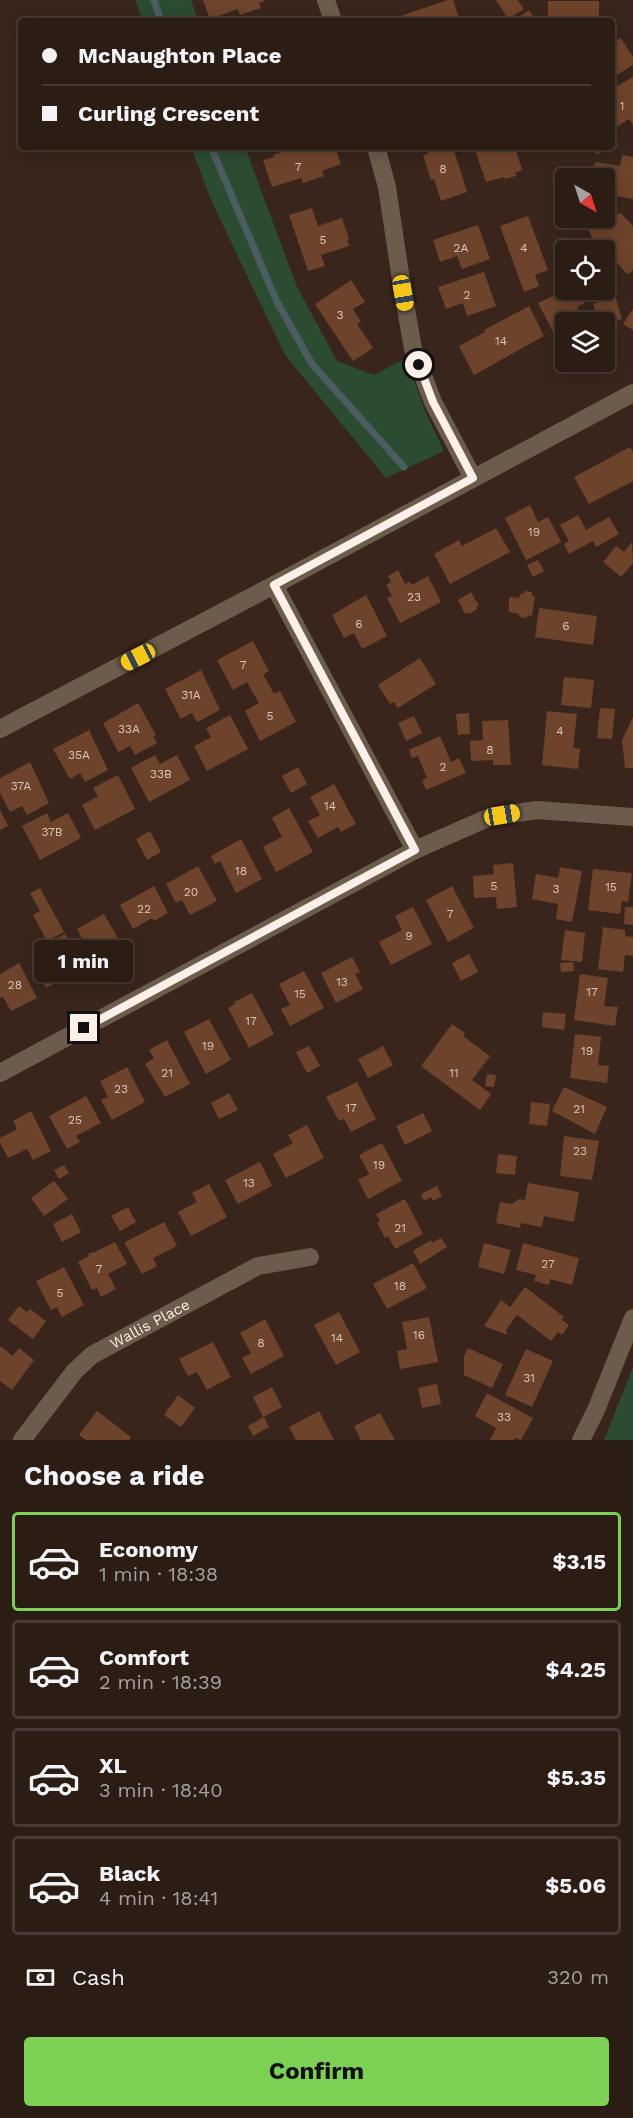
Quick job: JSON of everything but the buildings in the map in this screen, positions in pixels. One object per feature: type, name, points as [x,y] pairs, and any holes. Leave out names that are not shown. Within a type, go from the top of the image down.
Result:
[{"type":"street","points":[[326,0],[332,18]]},
{"type":"street","points":[[377,150],[387,187],[413,349],[433,402],[473,478]]},
{"type":"street","points":[[0,729],[633,393]]},
{"type":"street","points":[[274,585],[415,850]]},
{"type":"street","points":[[0,1073],[415,850],[490,817],[514,813],[559,811],[633,817]]},
{"type":"street","name":"Wallis Place","points":[[22,1440],[74,1372],[92,1355],[258,1266],[310,1257]]},
{"type":"street","points":[[581,1440],[597,1410],[633,1319]]},
{"type":"green space","points":[[135,0],[191,0],[197,18],[142,18]]},
{"type":"green space","points":[[192,150],[246,150],[297,287],[337,361],[374,375],[406,358],[425,411],[444,451],[386,478],[285,355],[211,200]]},
{"type":"green space","points":[[633,1367],[633,1440],[604,1440]]},
{"type":"waterway","points":[[154,0],[160,18]]},
{"type":"waterway","points":[[212,150],[277,302],[312,364],[404,467]]},
{"type":"route","points":[[84,1028],[415,850],[274,585],[473,478],[444,426],[419,365]]}]
